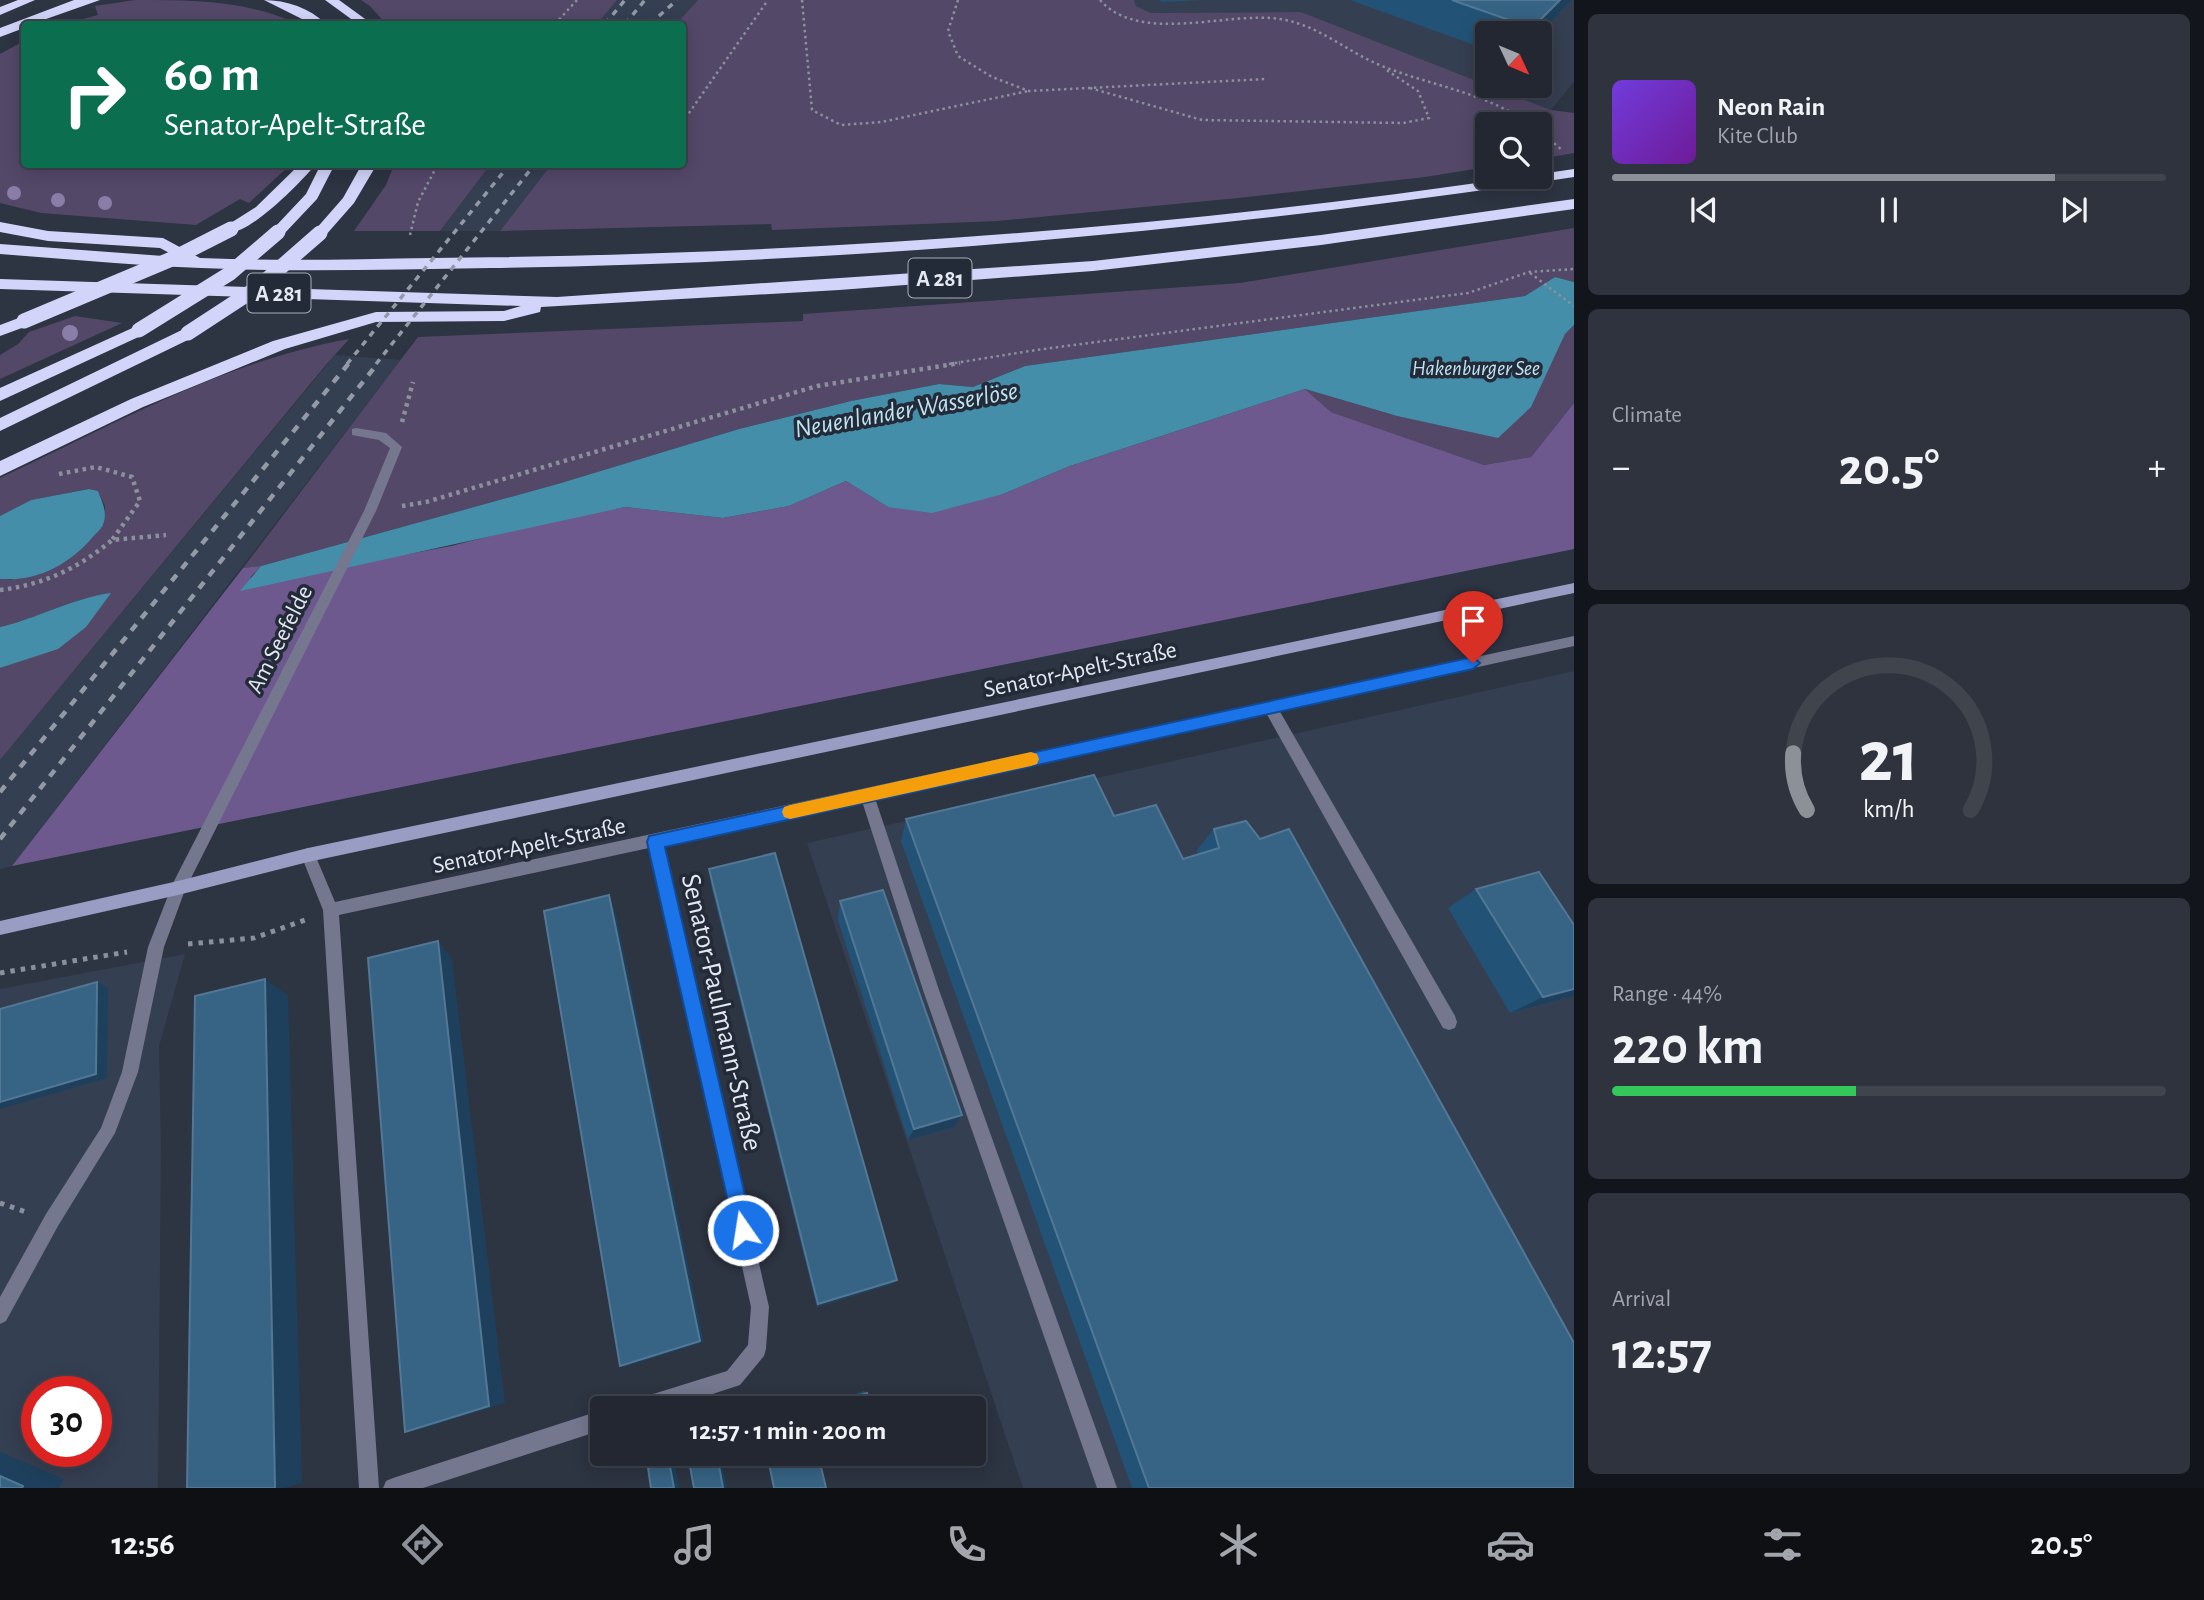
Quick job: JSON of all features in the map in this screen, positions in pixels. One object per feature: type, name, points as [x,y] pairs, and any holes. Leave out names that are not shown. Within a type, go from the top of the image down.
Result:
[{"type":"highway","points":[[0,11],[29,0]]},
{"type":"highway","points":[[29,21],[68,5],[94,0]]},
{"type":"highway","points":[[270,0],[315,21]]},
{"type":"highway","points":[[331,0],[362,21]]},
{"type":"highway","points":[[0,33],[21,24]]},
{"type":"highway","points":[[0,331],[174,258],[231,229],[261,210],[305,168]]},
{"type":"highway","points":[[0,395],[139,330],[222,281],[247,263],[312,196],[326,168]]},
{"type":"highway","points":[[0,425],[188,333],[263,284],[295,259],[320,233],[349,200],[368,168]]},
{"type":"highway","name":"A 281","points":[[0,249],[201,264],[609,263],[780,256],[983,243],[1193,224],[1574,173]]},
{"type":"highway","name":"A 281","points":[[0,284],[557,302],[1093,266],[1321,240],[1574,204]]},
{"type":"highway","points":[[0,227],[48,236],[163,243],[201,264]]},
{"type":"highway","points":[[0,469],[137,403],[279,345],[376,317],[504,316],[557,302]]},
{"type":"street","points":[[356,432],[382,436],[396,447]]},
{"type":"street","name":"Am Seefelde","points":[[0,1315],[52,1220],[107,1133],[130,1072],[156,947],[178,888],[370,511],[396,447]]},
{"type":"street","name":"Senator-Apelt-Straße","points":[[0,928],[178,888],[308,855],[1574,588]]},
{"type":"street","name":"Senator-Apelt-Straße","points":[[331,910],[1574,641]]},
{"type":"street","points":[[1270,707],[1450,1022]]},
{"type":"street","points":[[867,795],[931,990],[1107,1488]]},
{"type":"street","name":"Senator-Paulmann-Straße","points":[[655,842],[760,1307],[757,1349],[733,1378],[677,1396]]},
{"type":"street","points":[[308,855],[331,910],[369,1488]]},
{"type":"street","points":[[393,1488],[590,1424]]},
{"type":"path","points":[[558,21],[577,0]]},
{"type":"path","points":[[686,117],[768,0]]},
{"type":"path","points":[[802,0],[812,110],[841,125],[881,122],[1029,91],[1266,79]]},
{"type":"path","points":[[958,0],[948,31],[958,56],[992,78],[1029,91]]},
{"type":"path","points":[[1090,88],[1202,120],[1403,123],[1429,118],[1418,91],[1330,36],[1292,20],[1266,18],[1149,23],[1118,15],[1100,0]]},
{"type":"path","points":[[1378,65],[1464,91],[1516,112]]},
{"type":"path","points":[[1552,141],[1562,149]]},
{"type":"path","points":[[410,235],[418,202],[436,168]]},
{"type":"path","points":[[370,511],[426,502],[817,386],[1037,350],[1468,293],[1529,272],[1574,269]]},
{"type":"path","points":[[1529,272],[1574,306]]},
{"type":"path","points":[[396,447],[413,382]]},
{"type":"path","points":[[0,590],[24,588],[95,555],[111,540],[140,501],[132,477],[107,466],[80,467],[55,475]]},
{"type":"path","points":[[111,540],[166,535]]},
{"type":"path","points":[[0,973],[156,947],[254,939],[331,910]]},
{"type":"shaded area","points":[[135,0],[199,1],[258,10],[290,21],[75,21],[98,15],[95,6]]},
{"type":"shaded area","points":[[361,0],[617,0],[600,21],[383,21]]},
{"type":"shaded area","points":[[617,0],[698,0],[679,21],[600,21]]},
{"type":"shaded area","points":[[698,0],[1134,0],[1136,6],[1151,13],[1301,12],[1475,80],[1475,98],[1520,98],[1551,110],[1574,113],[1574,153],[1552,157],[1552,112],[1475,112],[1475,169],[1425,177],[998,221],[772,230],[771,224],[500,231],[549,168],[686,168],[686,21],[679,21]]},
{"type":"shaded area","points":[[1134,0],[1574,0],[1574,82],[1551,110],[1520,98],[1552,98],[1552,21],[1475,21],[1475,80],[1301,12],[1151,13],[1136,6]]},
{"type":"shaded area","points":[[21,43],[21,168],[287,168],[249,203],[240,199],[196,225],[41,213],[0,203],[0,54]]},
{"type":"shaded area","points":[[392,168],[488,168],[440,231],[354,231],[386,185]]},
{"type":"shaded area","points":[[488,168],[549,168],[500,231],[440,231]]},
{"type":"shaded area","points":[[1574,228],[1574,282],[1555,277],[1525,296],[1025,366],[973,387],[939,384],[851,401],[739,429],[561,483],[261,566],[243,568],[418,337],[803,321],[803,314],[1240,283]]},
{"type":"shaded area","points":[[75,316],[122,323],[0,379],[0,355],[18,344],[29,332]]},
{"type":"shaded area","points":[[1574,325],[1574,403],[1531,457],[1484,465],[1331,412],[1305,389],[1397,416],[1498,437],[1565,334]]},
{"type":"shaded area","points":[[349,339],[0,760],[0,668],[58,648],[110,594],[82,600],[0,627],[0,579],[12,580],[104,524],[105,506],[98,491],[89,489],[31,500],[0,516],[0,478],[170,397],[214,379],[303,349]]},
{"type":"shaded area","points":[[335,355],[401,360],[12,866],[0,869],[0,760]]},
{"type":"shaded area","points":[[1305,389],[1331,412],[1484,465],[1531,457],[1574,403],[1574,549],[12,866],[243,568],[261,566],[250,578],[355,564],[451,546],[545,522],[625,507],[723,518],[789,506],[846,481],[888,507],[1003,494],[1070,466]]},
{"type":"shaded area","points":[[1574,671],[1574,1488],[1023,1488],[807,843]]},
{"type":"shaded area","points":[[185,954],[159,1046],[161,1146],[158,1488],[0,1488],[0,989]]},
{"type":"water","name":"Hakenburger See","points":[[1555,277],[1574,282],[1574,325],[1565,334],[1531,407],[1498,438],[1397,416],[1305,389],[1070,466],[1003,494],[932,513],[888,507],[846,481],[789,506],[723,518],[625,507],[240,591],[261,566],[561,483],[739,429],[851,401],[939,384],[973,387],[1025,366],[1525,296]]},
{"type":"water","points":[[89,489],[98,491],[104,506],[105,518],[101,529],[72,557],[50,570],[26,578],[0,579],[0,516],[31,500]]},
{"type":"water","points":[[111,593],[86,627],[58,649],[0,668],[0,627],[83,599]]},
{"type":"building","points":[[1452,0],[1560,0],[1539,21],[1512,21]]},
{"type":"building","points":[[1094,775],[1114,816],[1156,805],[1183,859],[1219,848],[1214,829],[1246,821],[1260,839],[1289,829],[1574,1343],[1574,1488],[1149,1488],[906,819]]},
{"type":"building","points":[[775,853],[897,1280],[818,1304],[709,869]]},
{"type":"building","points":[[1539,872],[1574,925],[1574,989],[1543,997],[1476,889]]},
{"type":"building","points":[[883,890],[962,1115],[914,1129],[840,901]]},
{"type":"building","points":[[609,895],[700,1341],[620,1366],[544,911]]},
{"type":"building","points":[[438,941],[489,1406],[405,1432],[368,958]]},
{"type":"building","points":[[265,979],[275,1488],[187,1488],[195,996]]},
{"type":"building","points":[[97,982],[96,1074],[0,1102],[0,1009]]},
{"type":"building","points":[[670,1466],[674,1488],[651,1488],[648,1468]]},
{"type":"building","points":[[690,1466],[719,1466],[723,1488],[694,1488]]},
{"type":"building","points":[[769,1466],[821,1466],[826,1488],[774,1488]]},
{"type":"building","points":[[0,1476],[23,1486],[0,1488]]},
{"type":"railway","points":[[608,21],[625,0]]},
{"type":"railway","points":[[628,21],[645,0]]},
{"type":"railway","points":[[653,21],[677,0]]},
{"type":"railway","points":[[347,364],[507,168]]},
{"type":"railway","points":[[376,364],[532,168]]},
{"type":"railway","points":[[0,792],[349,363]]},
{"type":"railway","points":[[0,839],[378,363]]},
{"type":"slow traffic","points":[[790,812],[1031,759]]},
{"type":"route","points":[[743,1230],[655,842],[1473,663]]},
{"type":"water label","name":"Neuenlander Wasserlöse","points":[[906,409]]}]
